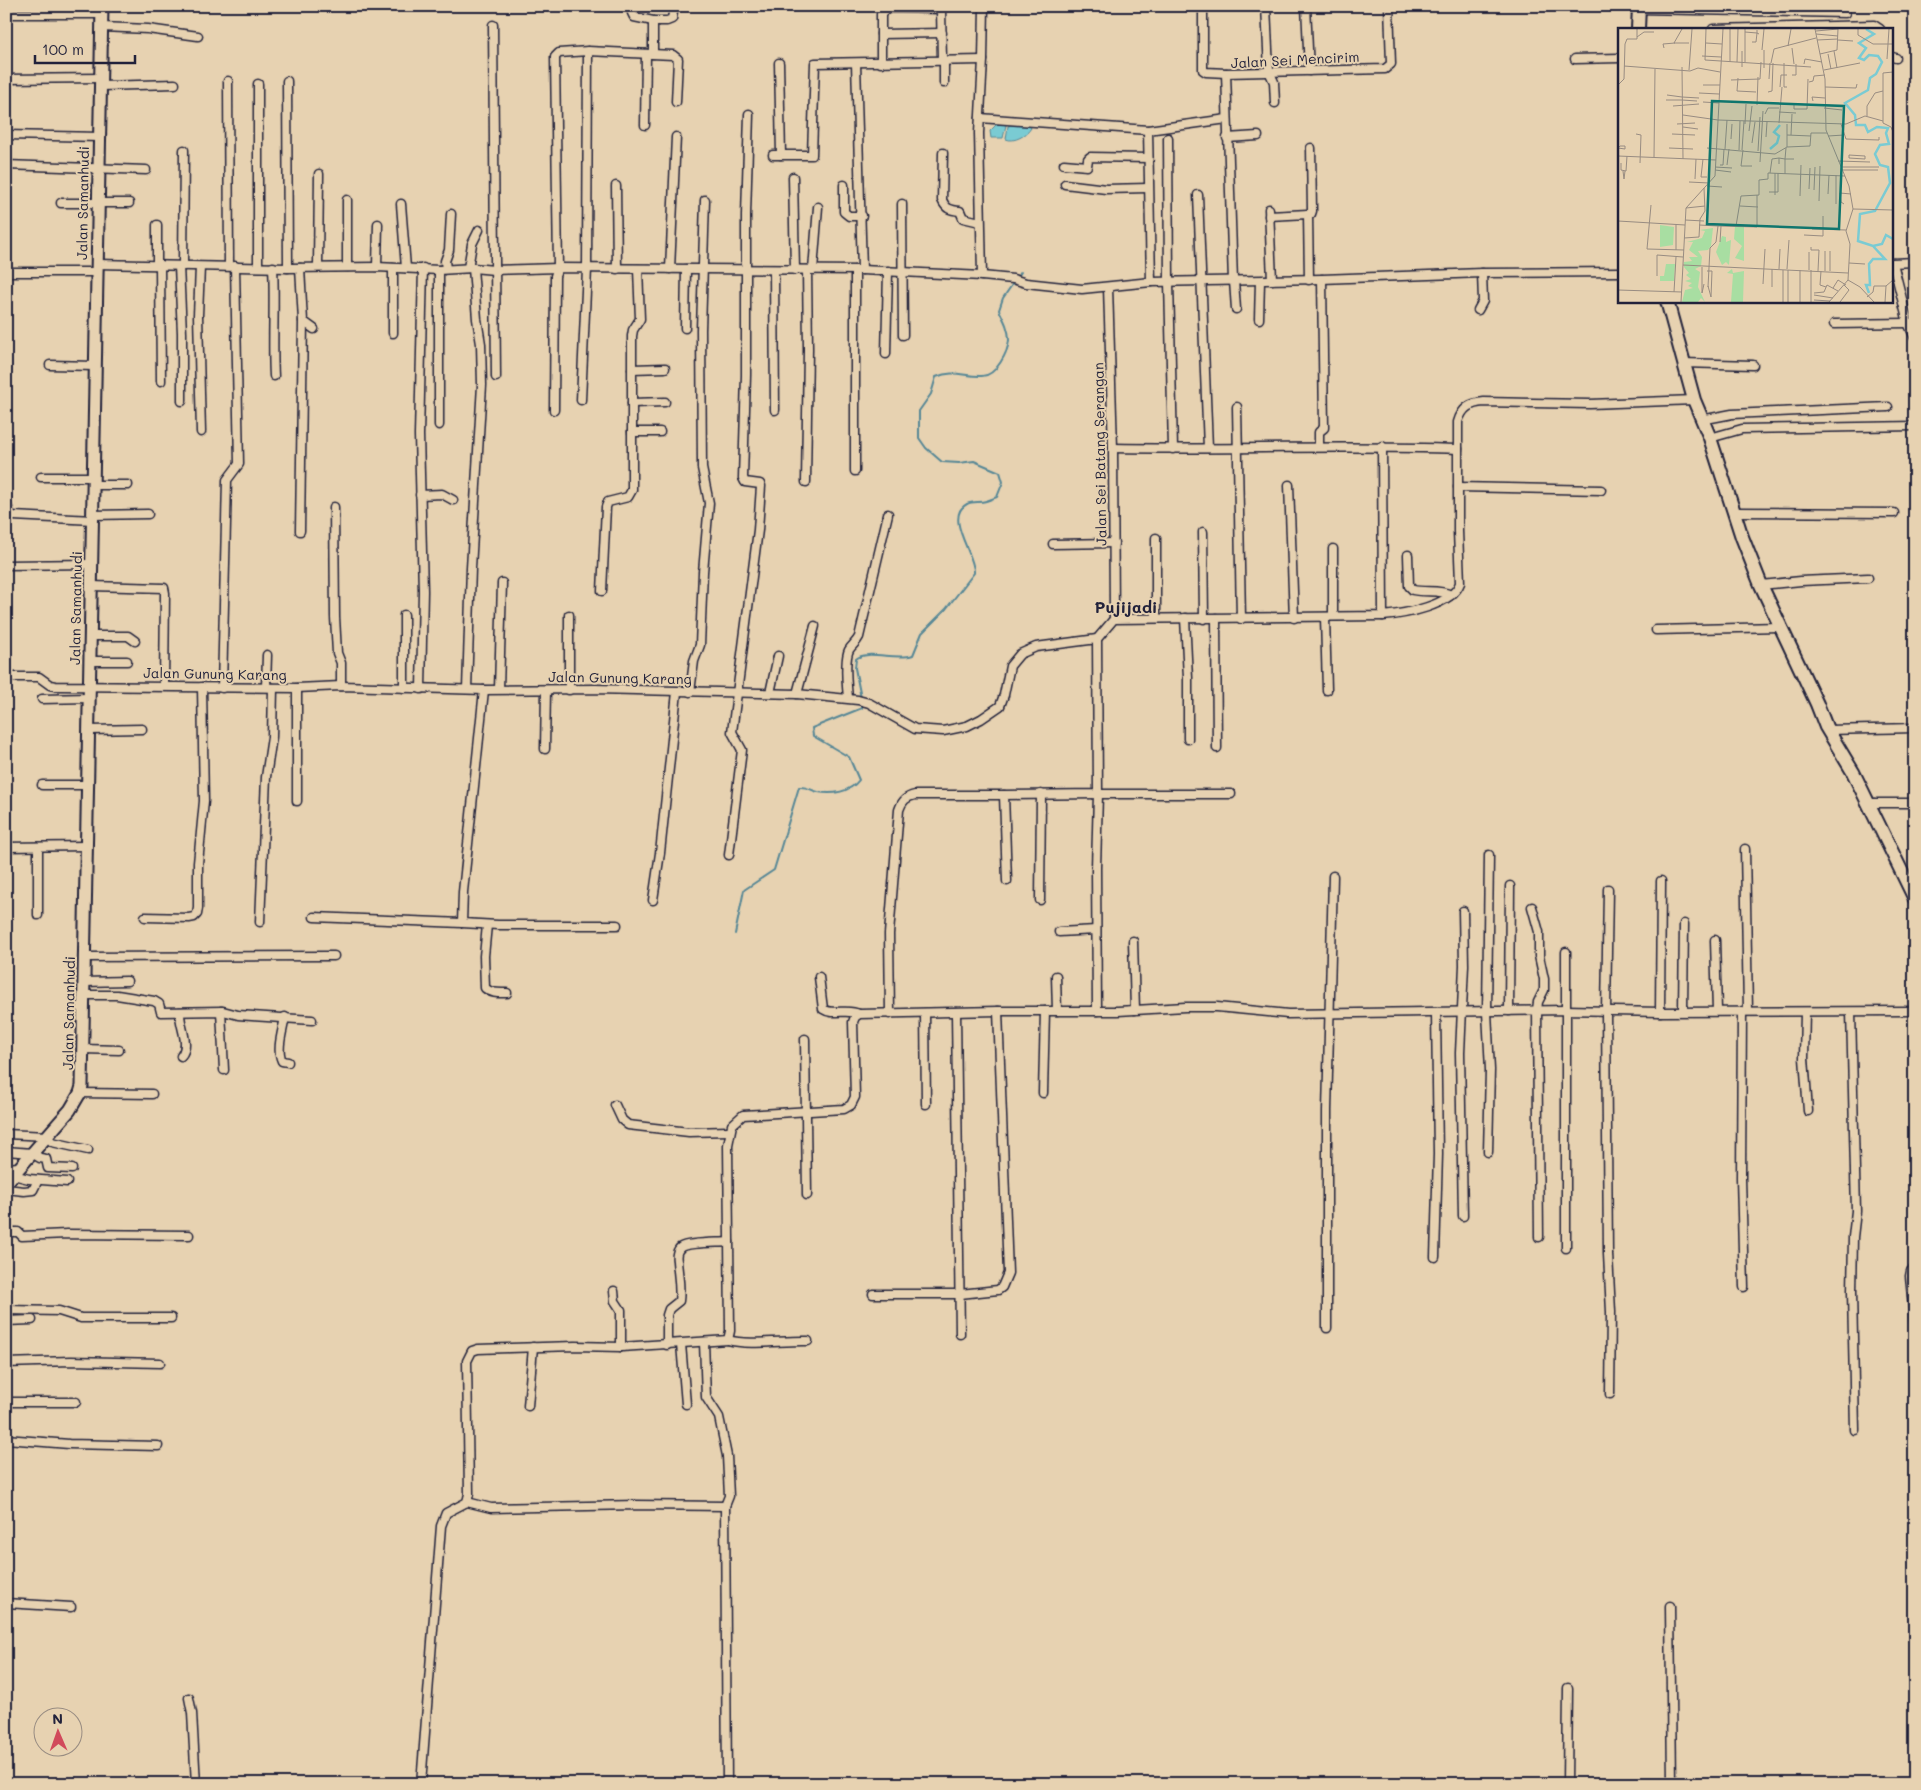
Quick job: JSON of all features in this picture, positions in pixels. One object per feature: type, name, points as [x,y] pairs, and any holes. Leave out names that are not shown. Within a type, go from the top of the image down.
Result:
[{"type":"main road","points":[[1638,28],[1639,8]]},
{"type":"main road","points":[[1667,302],[1682,363],[1694,400],[1710,438],[1742,536],[1761,585],[1828,730],[1869,803],[1911,886],[1915,899]]},
{"type":"street","points":[[632,6],[634,17],[653,21],[670,20],[674,15],[674,6]]},
{"type":"street","points":[[982,276],[980,118],[984,6]]},
{"type":"street","points":[[1266,6],[1270,71],[1274,82],[1275,103]]},
{"type":"street","points":[[1306,6],[1308,71]]},
{"type":"street","name":"Jalan Sei Mencirim","points":[[1236,309],[1233,281],[1226,73],[1385,69],[1391,64],[1390,6]]},
{"type":"street","points":[[881,63],[881,14],[883,10],[888,8],[942,9],[944,82]]},
{"type":"street","points":[[1639,8],[1845,13]]},
{"type":"street","points":[[6,14],[102,10]]},
{"type":"street","name":"Jalan Samanhudi","points":[[11,1173],[32,1153],[70,1110],[80,1093],[83,1076],[102,10]]},
{"type":"street","points":[[1203,10],[1204,70],[1206,72],[1226,73]]},
{"type":"street","points":[[645,125],[653,21]]},
{"type":"street","points":[[493,25],[496,377]]},
{"type":"street","points":[[1765,28],[1874,25],[1878,28]]},
{"type":"street","points":[[102,27],[148,29],[198,36]]},
{"type":"street","points":[[881,34],[942,33]]},
{"type":"street","points":[[581,400],[586,269],[588,52]]},
{"type":"street","points":[[554,410],[555,276],[558,268],[555,57],[559,53],[588,52],[673,55],[678,59],[676,102]]},
{"type":"street","points":[[1575,59],[1618,58]]},
{"type":"street","points":[[778,63],[777,155],[812,155],[815,63],[983,60]]},
{"type":"street","points":[[855,471],[858,270],[862,216],[856,63]]},
{"type":"street","points":[[6,79],[175,84]]},
{"type":"street","points":[[222,688],[227,480],[239,464],[228,81]]},
{"type":"street","points":[[287,81],[288,268]]},
{"type":"street","points":[[258,84],[258,267]]},
{"type":"street","points":[[729,855],[742,750],[732,732],[758,530],[761,486],[760,484],[745,482],[743,478],[749,114]]},
{"type":"street","points":[[980,118],[1148,130],[1227,119]]},
{"type":"street","points":[[1148,130],[1151,282]]},
{"type":"street","points":[[6,135],[100,138]]},
{"type":"street","points":[[1228,138],[1258,136]]},
{"type":"street","points":[[670,269],[676,137]]},
{"type":"street","points":[[1168,138],[1173,449]]},
{"type":"street","points":[[1272,280],[1269,212],[1311,214],[1311,148]]},
{"type":"street","points":[[182,401],[181,266],[184,150]]},
{"type":"street","points":[[943,153],[942,200],[945,207],[949,210],[960,211],[963,218],[980,222]]},
{"type":"street","points":[[1064,164],[1086,170],[1090,157],[1148,158]]},
{"type":"street","points":[[6,165],[146,170]]},
{"type":"street","points":[[318,174],[318,267]]},
{"type":"street","points":[[793,177],[795,270]]},
{"type":"street","points":[[1065,184],[1106,189],[1148,188]]},
{"type":"street","points":[[844,185],[844,212],[849,216],[862,216]]},
{"type":"street","points":[[616,186],[617,269]]},
{"type":"street","points":[[1198,195],[1208,448]]},
{"type":"street","points":[[347,200],[347,267]]},
{"type":"street","points":[[690,692],[694,661],[700,645],[703,572],[710,503],[702,468],[701,330],[705,200]]},
{"type":"street","points":[[61,203],[129,203]]},
{"type":"street","points":[[401,204],[406,268]]},
{"type":"street","points":[[902,204],[904,335]]},
{"type":"street","points":[[806,482],[810,270],[818,206]]},
{"type":"street","points":[[439,425],[443,269],[450,250],[451,214]]},
{"type":"street","points":[[1308,214],[1309,280]]},
{"type":"street","points":[[377,267],[378,224]]},
{"type":"street","points":[[157,225],[161,381]]},
{"type":"street","points":[[467,689],[471,568],[482,386],[481,344],[470,268],[472,244],[479,230]]},
{"type":"street","points":[[1894,263],[1915,262]]},
{"type":"street","points":[[6,272],[158,265],[274,268],[470,268],[494,270],[558,268],[858,270],[982,276],[1065,288],[1108,288],[1151,282],[1322,280],[1482,273],[1618,272]]},
{"type":"street","points":[[200,267],[198,315],[201,432]]},
{"type":"street","points":[[1894,267],[1908,323],[1915,338]]},
{"type":"street","points":[[274,268],[275,309],[272,343],[274,376]]},
{"type":"street","points":[[300,268],[303,321],[300,530]]},
{"type":"street","points":[[393,268],[393,333]]},
{"type":"street","points":[[421,689],[423,591],[419,435],[423,268]]},
{"type":"street","points":[[686,269],[686,328]]},
{"type":"street","points":[[602,590],[606,507],[610,501],[628,497],[632,490],[632,336],[633,330],[640,319],[638,270]]},
{"type":"street","points":[[774,270],[775,410]]},
{"type":"street","points":[[886,354],[888,271]]},
{"type":"street","points":[[1478,310],[1483,300],[1482,273]]},
{"type":"street","points":[[1319,446],[1319,432],[1324,428],[1322,280]]},
{"type":"street","points":[[1259,319],[1260,281]]},
{"type":"street","name":"Jalan Sei Batang Serangan","points":[[1108,288],[1113,448],[1114,619]]},
{"type":"street","points":[[303,321],[314,329]]},
{"type":"street","points":[[1834,324],[1908,323]]},
{"type":"street","points":[[1682,363],[1753,365]]},
{"type":"street","points":[[50,366],[95,366]]},
{"type":"street","points":[[632,369],[665,368]]},
{"type":"street","points":[[1097,1011],[1097,639],[1114,619],[1383,616],[1418,610],[1451,595],[1457,589],[1460,579],[1458,449],[1460,415],[1470,405],[1484,402],[1600,404],[1694,400]]},
{"type":"street","points":[[632,403],[666,402]]},
{"type":"street","points":[[1237,407],[1241,619]]},
{"type":"street","points":[[1701,420],[1732,414],[1888,408]]},
{"type":"street","points":[[1710,438],[1742,429],[1915,426]]},
{"type":"street","points":[[632,432],[660,432]]},
{"type":"street","points":[[1382,446],[1383,616]]},
{"type":"street","points":[[1113,448],[1382,446],[1458,449]]},
{"type":"street","points":[[41,478],[128,485]]},
{"type":"street","points":[[1289,485],[1294,618]]},
{"type":"street","points":[[1458,487],[1600,490]]},
{"type":"street","points":[[420,495],[442,494],[453,500]]},
{"type":"street","points":[[6,502],[10,514],[13,516],[93,518],[148,514]]},
{"type":"street","points":[[334,507],[335,617],[337,653],[341,663],[342,686]]},
{"type":"street","points":[[1734,512],[1894,513]]},
{"type":"street","points":[[848,698],[847,659],[849,650],[856,644],[859,637],[888,514]]},
{"type":"street","points":[[1203,532],[1204,619]]},
{"type":"street","points":[[1156,538],[1156,618]]},
{"type":"street","points":[[1053,544],[1114,543]]},
{"type":"street","points":[[1327,690],[1333,549]]},
{"type":"street","points":[[1408,555],[1409,586],[1413,590],[1445,592],[1451,595]]},
{"type":"street","points":[[6,564],[92,564]]},
{"type":"street","points":[[1761,585],[1868,578]]},
{"type":"street","points":[[499,689],[502,583]]},
{"type":"street","points":[[91,586],[164,588],[164,686]]},
{"type":"street","points":[[404,615],[404,688]]},
{"type":"street","points":[[568,690],[569,615]]},
{"type":"street","points":[[1185,618],[1188,678],[1188,739]]},
{"type":"street","points":[[1216,618],[1217,748]]},
{"type":"street","points":[[797,694],[814,626]]},
{"type":"street","points":[[1656,630],[1780,627]]},
{"type":"street","points":[[90,636],[128,636],[136,641]]},
{"type":"street","name":"Jalan Gunung Karang","points":[[6,677],[39,678],[55,686],[297,688],[342,686],[421,689],[797,694],[858,700],[869,703],[915,728],[934,731],[955,729],[981,719],[1000,706],[1010,666],[1020,654],[1036,647],[1097,639]]},
{"type":"street","points":[[260,922],[266,777],[272,737],[267,655]]},
{"type":"street","points":[[770,693],[778,656]]},
{"type":"street","points":[[90,661],[127,661]]},
{"type":"street","points":[[145,916],[189,918],[197,914],[198,863],[204,800],[202,687]]},
{"type":"street","points":[[297,688],[298,801]]},
{"type":"street","points":[[462,924],[463,892],[484,690]]},
{"type":"street","points":[[545,749],[546,690]]},
{"type":"street","points":[[654,900],[677,692]]},
{"type":"street","points":[[42,699],[89,698]]},
{"type":"street","points":[[1828,730],[1915,728]]},
{"type":"street","points":[[89,730],[142,729]]},
{"type":"street","points":[[42,785],[88,785]]},
{"type":"street","points":[[1004,794],[1007,880]]},
{"type":"street","points":[[1040,900],[1041,794]]},
{"type":"street","points":[[890,1014],[889,934],[899,810],[901,803],[905,799],[915,795],[1231,794]]},
{"type":"street","points":[[1869,803],[1915,803]]},
{"type":"street","points":[[6,846],[87,846]]},
{"type":"street","points":[[38,846],[38,914]]},
{"type":"street","points":[[1744,1287],[1741,1178],[1745,1011],[1745,849]]},
{"type":"street","points":[[1488,1152],[1490,1070],[1487,1012],[1490,855]]},
{"type":"street","points":[[1327,1328],[1328,1013],[1333,876]]},
{"type":"street","points":[[1660,1012],[1662,881]]},
{"type":"street","points":[[1509,1011],[1510,886]]},
{"type":"street","points":[[1608,889],[1606,1012],[1608,1254],[1611,1312],[1610,1394]]},
{"type":"street","points":[[1532,907],[1539,932],[1539,956],[1544,979],[1544,990],[1538,1002],[1537,1010],[1539,1237]]},
{"type":"street","points":[[1463,910],[1464,965],[1461,1011],[1463,1216]]},
{"type":"street","points":[[314,917],[486,925],[617,925]]},
{"type":"street","points":[[1683,1011],[1684,924]]},
{"type":"street","points":[[486,925],[484,956],[486,988],[496,993],[507,993]]},
{"type":"street","points":[[1059,932],[1096,930]]},
{"type":"street","points":[[1715,940],[1717,1011]]},
{"type":"street","points":[[1133,941],[1136,1010]]},
{"type":"street","points":[[1566,952],[1566,1248]]},
{"type":"street","points":[[85,957],[334,956]]},
{"type":"street","points":[[1056,976],[1057,1011]]},
{"type":"street","points":[[819,977],[823,1009],[827,1012],[850,1011],[859,1014],[1097,1011],[1217,1007],[1272,1014],[1537,1010],[1606,1012],[1915,1011]]},
{"type":"street","points":[[84,982],[127,981]]},
{"type":"street","points":[[84,996],[117,995],[154,1001],[159,1004],[161,1012],[221,1011],[238,1015],[312,1020]]},
{"type":"street","points":[[221,1011],[224,1070]]},
{"type":"street","points":[[873,1294],[960,1294],[998,1290],[1002,1287],[1008,1273],[998,1011]]},
{"type":"street","points":[[1043,1093],[1045,1011]]},
{"type":"street","points":[[180,1012],[180,1024],[185,1046],[181,1056]]},
{"type":"street","points":[[956,1012],[960,1334]]},
{"type":"street","points":[[1805,1012],[1804,1058],[1808,1111]]},
{"type":"street","points":[[1851,1012],[1856,1211],[1854,1220],[1852,1292],[1854,1430]]},
{"type":"street","points":[[926,1013],[926,1104]]},
{"type":"street","points":[[1435,1257],[1438,1154],[1436,1013]]},
{"type":"street","points":[[728,1340],[730,1331],[728,1145],[734,1121],[743,1115],[844,1109],[853,1102],[855,1097],[853,1022],[859,1014]]},
{"type":"street","points":[[285,1018],[280,1045],[280,1058],[282,1061],[288,1062]]},
{"type":"street","points":[[805,1039],[807,1195]]},
{"type":"street","points":[[83,1049],[119,1050]]},
{"type":"street","points":[[80,1093],[152,1094]]},
{"type":"street","points":[[615,1105],[622,1120],[628,1126],[689,1132],[730,1131]]},
{"type":"street","points":[[6,1134],[47,1136],[52,1142],[88,1150]]},
{"type":"street","points":[[6,1151],[32,1153],[46,1159],[48,1168],[72,1169]]},
{"type":"street","points":[[11,1173],[38,1180],[67,1182]]},
{"type":"street","points":[[6,1189],[33,1190],[38,1180]]},
{"type":"street","points":[[6,1232],[18,1232],[22,1236],[68,1234],[189,1235]]},
{"type":"street","points":[[667,1345],[667,1315],[669,1309],[680,1301],[681,1290],[676,1259],[679,1249],[682,1246],[692,1244],[729,1242]]},
{"type":"street","points":[[1915,1269],[1911,1271],[1910,1276],[1915,1330]]},
{"type":"street","points":[[614,1291],[615,1301],[621,1310],[621,1347]]},
{"type":"street","points":[[6,1310],[59,1311],[80,1318],[171,1318]]},
{"type":"street","points":[[6,1321],[32,1320]]},
{"type":"street","points":[[467,1502],[469,1494],[467,1361],[472,1351],[478,1349],[533,1347],[621,1347],[728,1340],[740,1342],[808,1341]]},
{"type":"street","points":[[704,1342],[706,1397],[719,1417],[727,1456],[729,1496],[725,1506],[727,1784]]},
{"type":"street","points":[[681,1344],[686,1404]]},
{"type":"street","points":[[528,1406],[533,1347]]},
{"type":"street","points":[[6,1363],[71,1361],[160,1363]]},
{"type":"street","points":[[6,1402],[76,1402]]},
{"type":"street","points":[[6,1439],[69,1444],[158,1446]]},
{"type":"street","points":[[421,1784],[441,1526],[446,1513],[467,1502],[496,1508],[636,1505],[725,1506]]},
{"type":"street","points":[[6,1603],[71,1607]]},
{"type":"street","points":[[1670,1606],[1672,1784]]},
{"type":"street","points":[[1567,1784],[1568,1688]]},
{"type":"street","points":[[189,1698],[192,1713],[196,1784]]},
{"type":"water","points":[[1002,123],[1006,125],[1003,138],[991,138],[990,131],[996,125]]},
{"type":"water","points":[[1028,123],[1031,128],[1027,133],[1013,140],[1006,139],[1008,126]]},
{"type":"waterway","points":[[1017,278],[1021,272]]},
{"type":"waterway","points":[[861,698],[855,668],[856,659],[867,655],[899,657],[913,655],[922,633],[946,609],[974,573],[973,565],[959,527],[958,518],[960,510],[967,504],[984,502],[997,497],[1003,482],[1000,472],[974,461],[959,463],[942,462],[926,448],[919,438],[919,411],[931,394],[936,377],[948,374],[982,376],[987,375],[996,368],[1006,351],[1009,340],[1007,328],[999,310],[1003,298],[1014,282]]},
{"type":"waterway","points":[[735,934],[744,890],[774,870],[799,787],[818,792],[835,793],[846,790],[859,780],[849,757],[813,736],[812,728],[862,708],[862,703]]},
{"type":"district","name":"Pujijadi","points":[[1126,607]]}]
